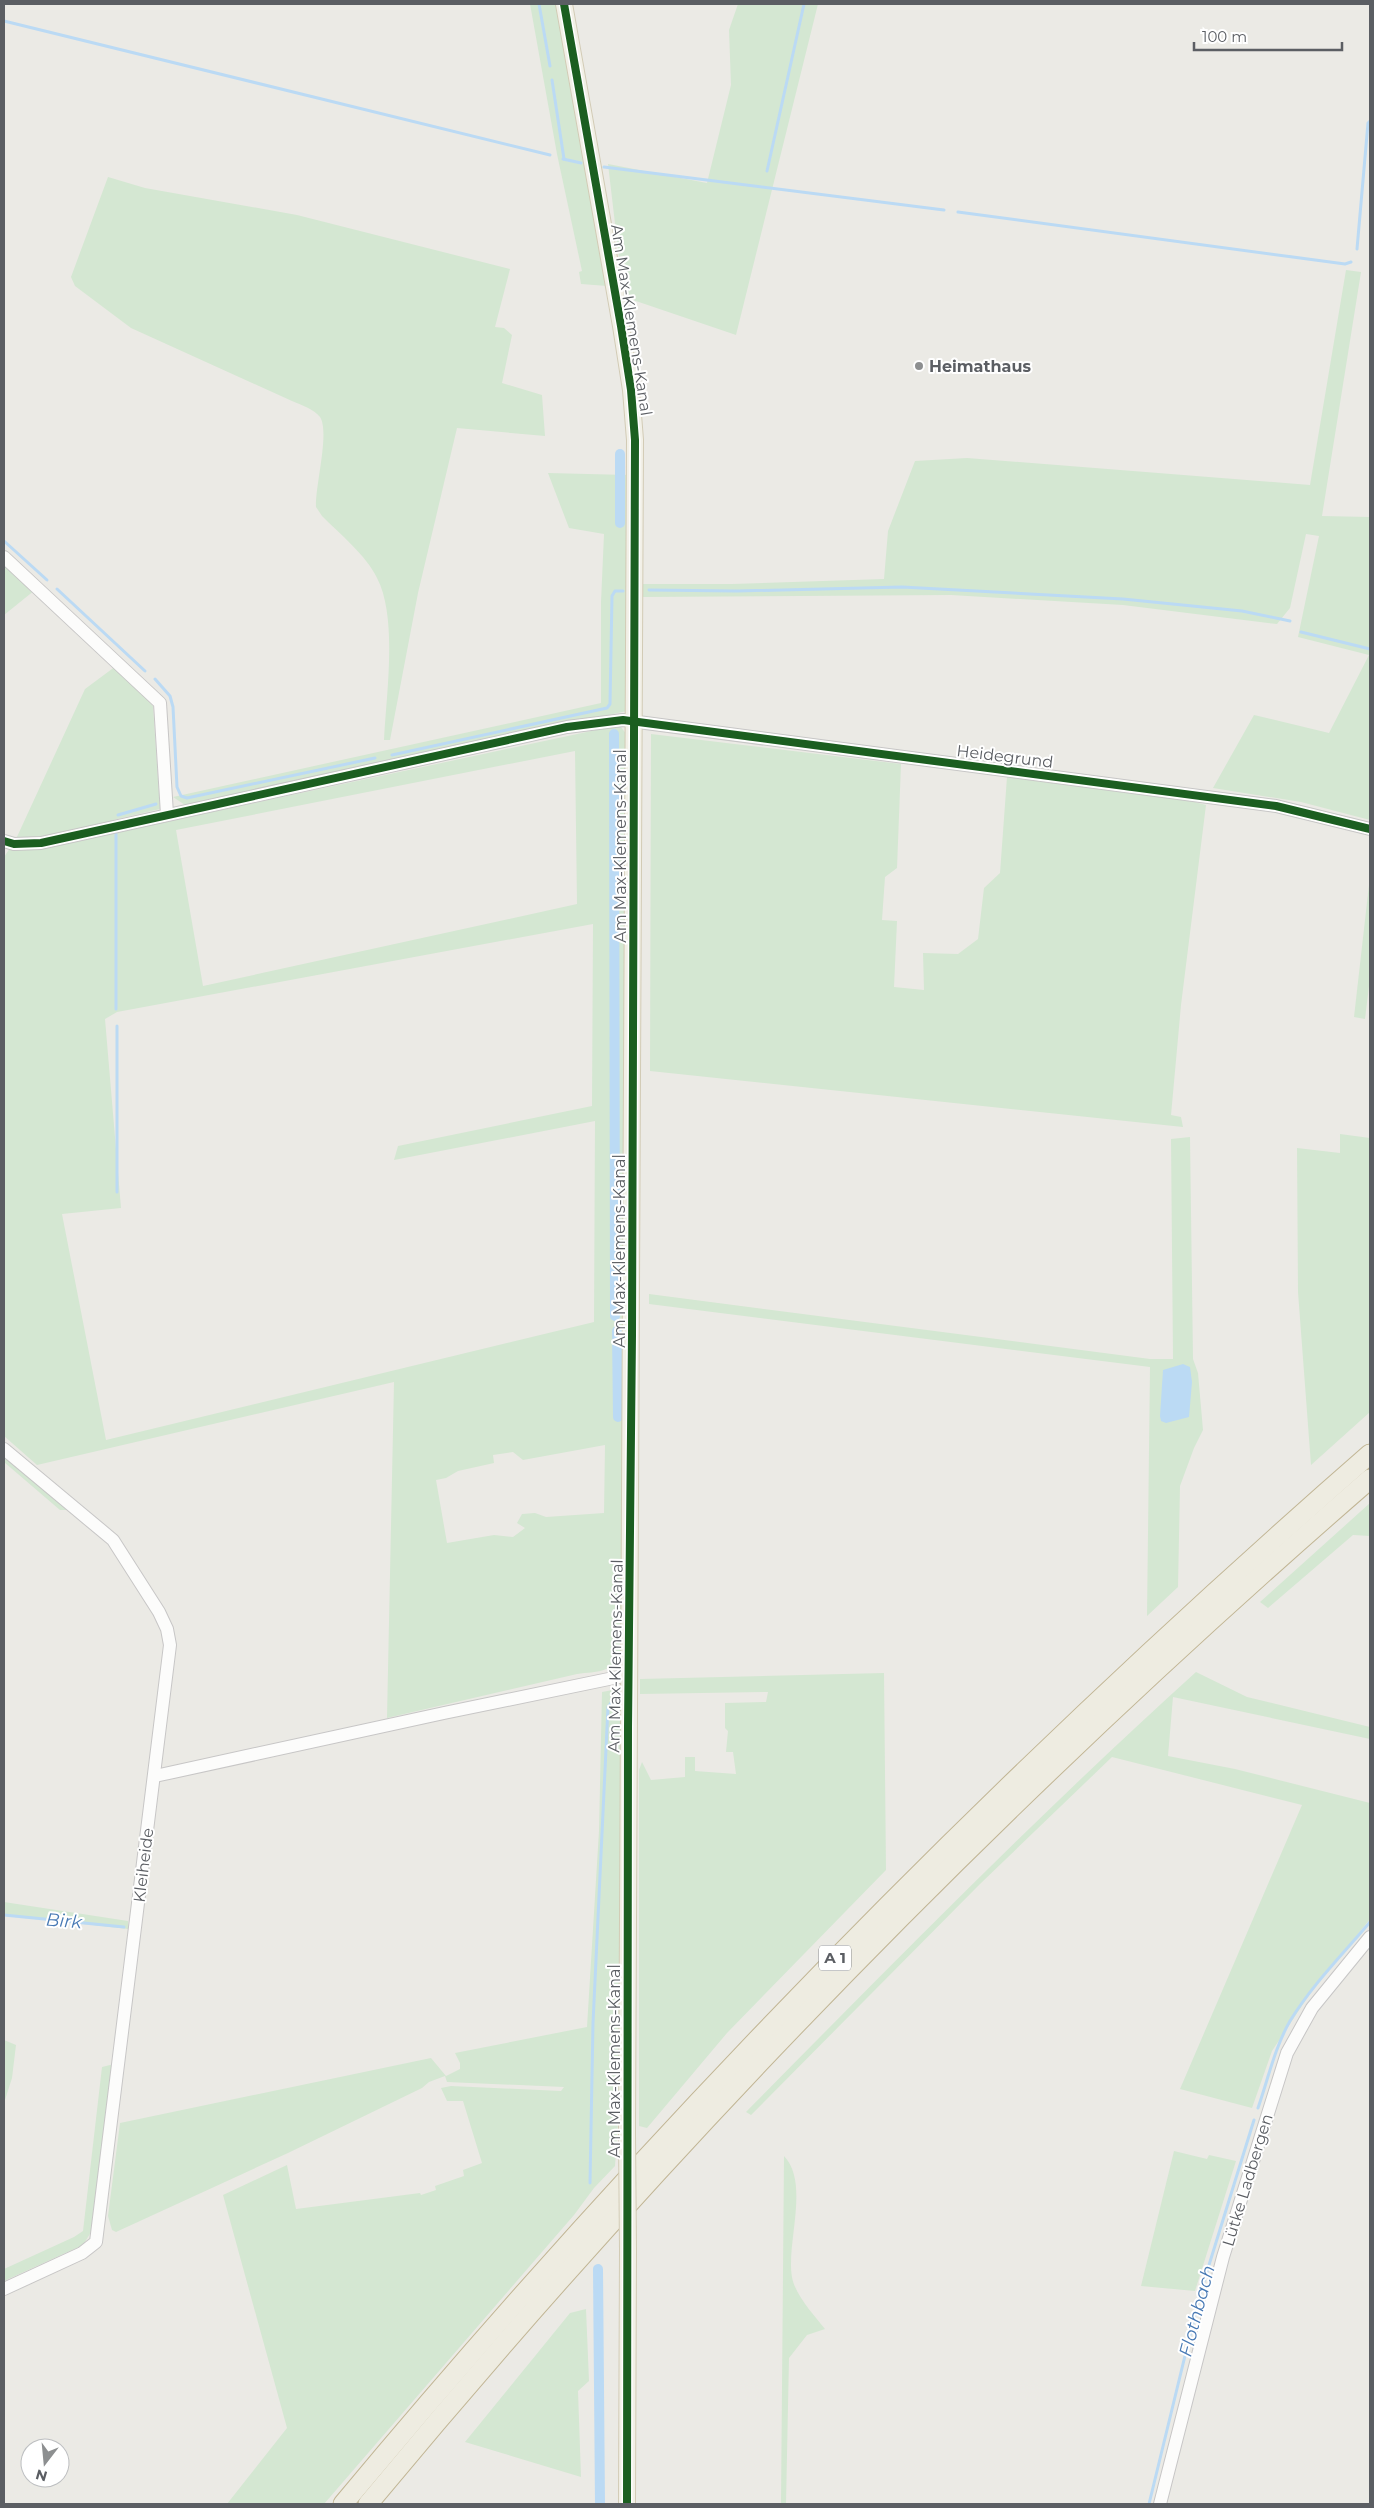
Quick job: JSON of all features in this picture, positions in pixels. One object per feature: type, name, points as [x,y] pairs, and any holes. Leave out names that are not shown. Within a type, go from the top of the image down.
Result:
[{"type":"highway","name":"A 1","points":[[343,2504],[457,2369],[604,2203],[832,1960],[914,1877],[1092,1705],[1238,1570],[1370,1454]]},
{"type":"highway","name":"A 1","points":[[368,2504],[587,2250],[775,2047],[873,1946],[1024,1796],[1131,1695],[1370,1479]]},
{"type":"main road","name":"Am Max-Klemens-Kanal","points":[[564,4],[631,390],[635,457],[635,720],[628,1675],[627,2504]]},
{"type":"street","points":[[4,557],[160,703],[168,814]]},
{"type":"street","name":"Heidegrund","points":[[4,841],[14,844],[41,843],[567,727],[613,720],[635,720],[1276,806],[1370,828]]},
{"type":"street","name":"Kleiheide","points":[[4,1449],[113,1540],[123,1553],[164,1622],[169,1638],[169,1654],[155,1776],[96,2242],[82,2253],[4,2289]]},
{"type":"street","points":[[155,1776],[396,1723],[628,1675]]},
{"type":"street","name":"Lütke Ladbergen","points":[[1160,2504],[1223,2257],[1287,2053],[1306,2016],[1370,1937]]},
{"type":"green space","points":[[530,4],[558,4],[607,286],[581,284],[579,272],[582,271],[557,154]]},
{"type":"green space","points":[[738,4],[818,4],[736,335],[633,300],[624,300],[608,164],[707,183],[731,85],[729,30]]},
{"type":"green space","points":[[108,177],[145,188],[297,215],[510,269],[495,327],[504,328],[512,335],[502,383],[542,395],[545,436],[457,428],[418,593],[390,740],[384,740],[389,635],[383,595],[377,578],[367,561],[322,516],[316,507],[323,447],[323,424],[320,417],[307,408],[131,328],[75,286],[71,277]]},
{"type":"green space","points":[[1346,270],[1361,272],[1322,516],[1370,517],[1370,820],[1301,802],[1213,788],[1254,715],[1329,733],[1369,655],[1298,637],[1319,536],[1306,534],[1290,608],[1277,624],[1123,605],[951,595],[642,597],[642,584],[732,584],[884,579],[888,531],[915,461],[967,458],[1310,485]]},
{"type":"green space","points":[[548,473],[628,475],[627,711],[194,805],[185,805],[173,797],[601,703],[601,602],[604,534],[569,528]]},
{"type":"green space","points":[[4,561],[35,590],[4,615]]},
{"type":"green space","points":[[116,666],[153,706],[160,809],[113,820],[113,833],[610,727],[621,727],[627,735],[625,1379],[620,1653],[608,1668],[387,1718],[394,1382],[37,1465],[4,1436],[4,857],[16,839],[85,689]],"holes":[[[575,751],[577,904],[203,986],[176,830]],[[593,924],[592,1106],[398,1146],[394,1160],[595,1121],[594,1322],[106,1440],[62,1214],[121,1208],[105,1019],[117,1012]],[[605,1445],[604,1513],[546,1517],[535,1513],[522,1514],[517,1523],[525,1528],[513,1537],[494,1535],[447,1543],[436,1480],[446,1478],[458,1471],[494,1463],[493,1455],[513,1452],[523,1460]]]},
{"type":"green space","points":[[651,734],[901,764],[897,868],[885,877],[882,920],[897,921],[894,987],[924,990],[923,953],[958,954],[978,939],[984,888],[1000,873],[1007,777],[1191,801],[1206,805],[1181,1005],[1171,1115],[1181,1117],[1183,1127],[650,1071]]},
{"type":"green space","points":[[1370,876],[1370,978],[1365,1019],[1354,1017]]},
{"type":"green space","points":[[1340,1134],[1370,1138],[1370,1412],[1311,1465],[1298,1292],[1297,1148],[1340,1153]]},
{"type":"green space","points":[[1190,1137],[1193,1359],[1198,1373],[1203,1430],[1180,1486],[1178,1587],[1147,1616],[1150,1367],[649,1304],[649,1294],[1150,1359],[1173,1359],[1171,1139]]},
{"type":"green space","points":[[4,1455],[70,1510],[60,1510],[4,1462]]},
{"type":"green space","points":[[1370,1503],[1370,1536],[1353,1535],[1268,1608],[1260,1602]]},
{"type":"green space","points":[[1196,1672],[1247,1697],[1370,1727],[1370,1739],[1173,1697],[1168,1756],[1235,1769],[1370,1803],[1370,1919],[1309,1995],[1272,2051],[1252,2108],[1180,2089],[1302,1805],[1112,1757],[980,1884],[751,2115],[746,2112],[1024,1834]]},
{"type":"green space","points":[[884,1673],[886,1870],[727,2033],[647,2128],[639,2126],[639,1770],[642,1762],[651,1780],[685,1777],[685,1757],[695,1757],[695,1771],[736,1774],[733,1752],[726,1752],[728,1731],[725,1728],[725,1703],[766,1702],[768,1692],[640,1694],[640,1679]]},
{"type":"green space","points":[[613,1690],[621,1696],[619,2107],[615,2166],[594,2188],[574,2215],[324,2504],[227,2504],[287,2428],[223,2195],[287,2165],[296,2209],[420,2193],[421,2195],[436,2190],[435,2186],[464,2176],[463,2170],[482,2163],[463,2101],[447,2101],[441,2088],[451,2086],[561,2091],[564,2087],[447,2082],[445,2076],[429,2082],[422,2088],[288,2153],[116,2232],[112,2230],[108,2216],[120,2123],[431,2058],[446,2076],[460,2069],[460,2063],[455,2053],[587,2027],[599,1831],[602,1692]]},
{"type":"green space","points":[[4,1902],[128,1921],[128,1929],[4,1915]]},
{"type":"green space","points":[[4,2040],[16,2045],[12,2078],[4,2103]]},
{"type":"green space","points":[[114,2064],[93,2229],[83,2245],[4,2281],[4,2269],[74,2237],[83,2231],[102,2067]]},
{"type":"green space","points":[[1174,2151],[1207,2159],[1209,2155],[1236,2161],[1195,2291],[1141,2286]]},
{"type":"green space","points":[[784,2156],[792,2168],[796,2197],[791,2263],[792,2277],[801,2298],[825,2329],[807,2335],[789,2358],[786,2504],[781,2504]]},
{"type":"green space","points":[[586,2309],[589,2381],[578,2391],[581,2477],[465,2442],[570,2313]]},
{"type":"water","points":[[1183,1364],[1190,1367],[1192,1382],[1189,1417],[1166,1423],[1161,1421],[1160,1416],[1163,1370]]},
{"type":"waterway","points":[[539,4],[550,66]]},
{"type":"waterway","points":[[767,171],[804,4]]},
{"type":"waterway","points":[[4,21],[550,155]]},
{"type":"waterway","points":[[552,80],[564,159]]},
{"type":"waterway","points":[[1357,249],[1368,123],[1370,121]]},
{"type":"waterway","points":[[563,159],[581,163]]},
{"type":"waterway","points":[[604,167],[944,210]]},
{"type":"waterway","points":[[958,212],[1345,264],[1351,262]]},
{"type":"waterway","points":[[620,454],[620,523]]},
{"type":"waterway","points":[[4,541],[47,580]]},
{"type":"waterway","points":[[649,590],[737,591],[902,587],[1123,599],[1242,611],[1290,621]]},
{"type":"waterway","points":[[57,589],[145,671]]},
{"type":"waterway","points":[[392,755],[607,708],[610,704],[612,596],[615,591],[623,591]]},
{"type":"waterway","points":[[1301,632],[1370,649]]},
{"type":"waterway","points":[[155,679],[170,696],[173,707],[177,787],[181,796],[187,798],[375,758]]},
{"type":"waterway","points":[[614,734],[615,1316]]},
{"type":"waterway","points":[[118,815],[156,804]]},
{"type":"waterway","points":[[116,834],[116,1009]]},
{"type":"waterway","points":[[117,1026],[117,1192]]},
{"type":"waterway","points":[[617,1331],[618,1417]]},
{"type":"waterway","points":[[590,2183],[593,2023],[608,1707],[613,1700]]},
{"type":"waterway","name":"Birk","points":[[4,1915],[124,1927]]},
{"type":"waterway","name":"Flothbach","points":[[1258,2108],[1276,2052],[1290,2021],[1318,1982],[1370,1922]]},
{"type":"waterway","name":"Flothbach","points":[[1149,2504],[1200,2294],[1254,2120]]},
{"type":"waterway","points":[[598,2269],[600,2504]]},
{"type":"cycle path","points":[[564,4],[621,326],[631,390],[635,440],[632,1335],[628,1727],[627,2504]]},
{"type":"cycle path","points":[[4,841],[14,844],[41,843],[567,727],[623,720],[1276,806],[1370,829]]},
{"type":"place","name":"Heimathaus","points":[[919,366]]}]
